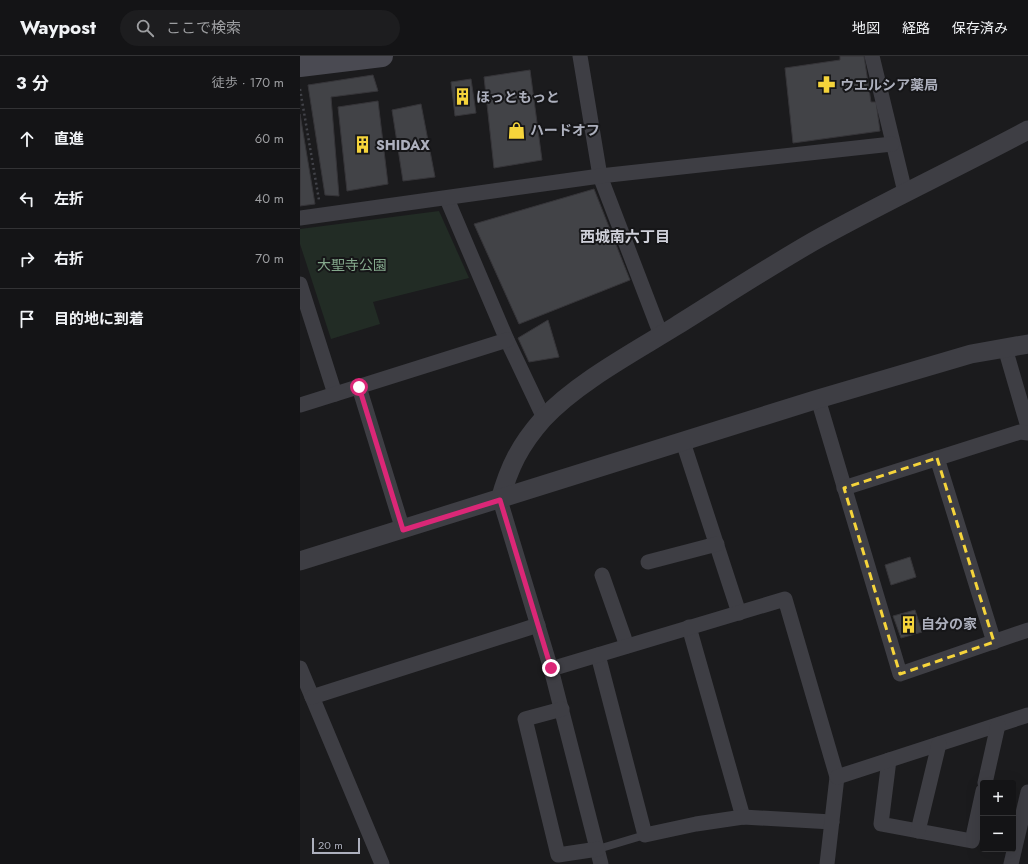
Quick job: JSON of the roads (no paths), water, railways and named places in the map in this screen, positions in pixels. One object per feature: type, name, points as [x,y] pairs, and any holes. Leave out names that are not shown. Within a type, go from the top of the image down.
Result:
[{"type":"main road","points":[[300,66],[382,56]]},
{"type":"street","points":[[580,56],[600,176],[661,335]]},
{"type":"street","points":[[872,56],[892,144],[905,192]]},
{"type":"street","points":[[601,864],[551,668],[500,500],[516,454],[544,418],[594,378],[661,335],[813,242],[905,192],[1028,130]]},
{"type":"street","points":[[300,218],[600,176],[892,144]]},
{"type":"street","points":[[447,198],[507,340],[544,418]]},
{"type":"street","points":[[300,284],[335,394]]},
{"type":"street","points":[[300,405],[507,340]]},
{"type":"street","points":[[300,561],[971,354],[1028,344]]},
{"type":"street","points":[[1005,348],[1028,427]]},
{"type":"street","points":[[359,387],[403,530]]},
{"type":"street","points":[[818,400],[900,674],[1028,630]]},
{"type":"street","points":[[844,488],[1020,432],[1028,433]]},
{"type":"street","points":[[683,442],[739,613]]},
{"type":"street","points":[[937,458],[994,642]]},
{"type":"street","points":[[648,562],[716,544]]},
{"type":"street","points":[[602,575],[627,646]]},
{"type":"street","points":[[551,668],[785,599],[837,777],[827,864]]},
{"type":"street","points":[[312,697],[538,625]]},
{"type":"street","points":[[689,628],[743,817]]},
{"type":"street","points":[[598,655],[646,835],[696,824],[743,817],[832,822]]},
{"type":"street","points":[[300,668],[382,864]]},
{"type":"street","points":[[562,709],[525,719],[558,854],[598,849]]},
{"type":"street","points":[[837,777],[1028,715]]},
{"type":"street","points":[[986,780],[998,725]]},
{"type":"street","points":[[918,831],[939,744]]},
{"type":"street","points":[[889,760],[881,824],[972,841],[980,805]]},
{"type":"street","points":[[1011,864],[1024,830],[1028,792]]},
{"type":"lane","points":[[598,849],[646,835]]},
{"type":"place","name":"ウエルシア薬局","points":[[827,85]]},
{"type":"place","name":"ほっともっと","points":[[463,97]]},
{"type":"place","name":"ハードオフ","points":[[517,130]]},
{"type":"place","name":"SHIDAX","points":[[363,145]]},
{"type":"place","name":"自分の家","points":[[908,624]]},
{"type":"district","name":"西城南六丁目","points":[[625,237]]},
{"type":"park label","name":"大聖寺公園","points":[[352,265]]}]
